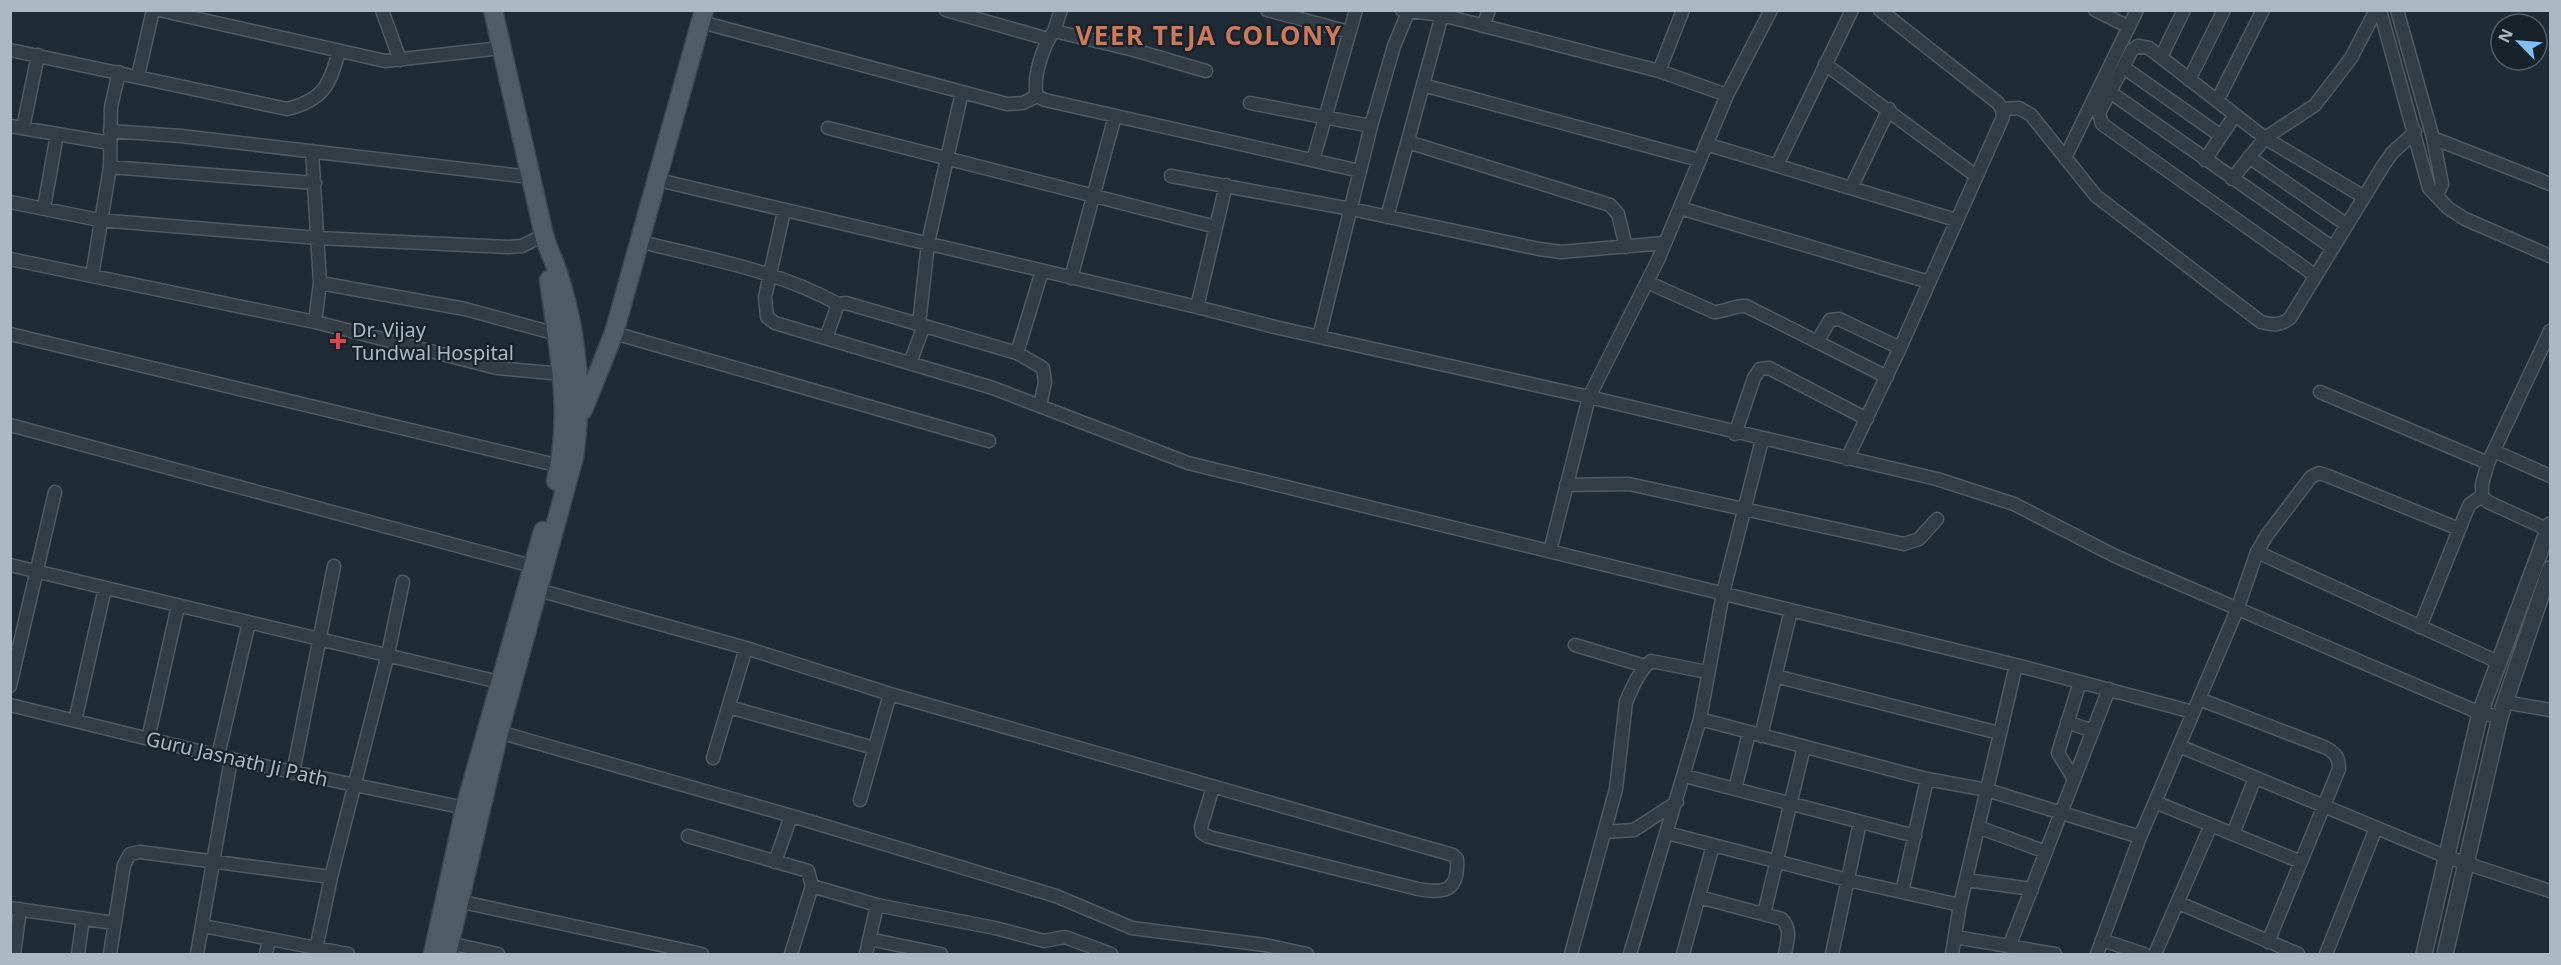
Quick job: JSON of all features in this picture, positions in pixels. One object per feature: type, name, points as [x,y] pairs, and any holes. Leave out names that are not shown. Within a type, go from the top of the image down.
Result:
[{"type":"main road","points":[[433,954],[465,808],[560,466],[564,439],[562,374],[545,242],[493,10]]},
{"type":"main road","points":[[564,439],[579,419],[614,333],[637,240],[702,16]]},
{"type":"main road","points":[[448,949],[499,732],[574,457],[580,391],[569,317],[557,269],[545,242]]},
{"type":"street","points":[[138,76],[153,10]]},
{"type":"street","points":[[159,10],[385,61],[501,48]]},
{"type":"street","points":[[382,10],[400,60]]},
{"type":"street","points":[[946,10],[982,16],[1051,35],[1124,47],[1206,71]]},
{"type":"street","points":[[1037,96],[1034,87],[1061,10]]},
{"type":"street","points":[[1267,10],[1349,32]]},
{"type":"street","points":[[1313,160],[1356,10]]},
{"type":"street","points":[[1483,26],[1489,10]]},
{"type":"street","points":[[1659,71],[1683,10]]},
{"type":"street","points":[[1550,551],[1589,397],[1647,282],[1727,94],[1771,10]]},
{"type":"street","points":[[1776,165],[1852,10]]},
{"type":"street","points":[[1880,10],[2002,108],[2019,108],[2031,115],[2096,196],[2261,322],[2272,325],[2283,324],[2290,318],[2392,153],[2415,132]]},
{"type":"street","points":[[2095,10],[2129,27]]},
{"type":"street","points":[[2065,158],[2137,10]]},
{"type":"street","points":[[2161,57],[2184,10]]},
{"type":"street","points":[[2189,80],[2224,10]]},
{"type":"street","points":[[2217,101],[2263,10]]},
{"type":"street","points":[[2378,10],[2415,132],[2429,188],[2448,207],[2466,219],[2550,256]]},
{"type":"street","points":[[2232,179],[2265,138],[2315,105],[2351,58],[2378,10]]},
{"type":"street","points":[[2397,10],[2433,138],[2442,184],[2438,195]]},
{"type":"street","points":[[1319,337],[1371,126],[1406,11],[1442,15],[1659,71],[1727,94]]},
{"type":"street","points":[[1387,217],[1442,15]]},
{"type":"street","points":[[702,16],[962,93],[1015,105],[1037,96],[1115,116],[1360,171]]},
{"type":"street","points":[[2316,276],[2102,124],[2099,113],[2132,50],[2138,46],[2150,48],[2265,138],[2364,197]]},
{"type":"street","points":[[10,50],[287,109],[298,106],[324,91],[331,81],[339,51]]},
{"type":"street","points":[[38,56],[17,127],[57,134],[110,137],[181,136],[530,177]]},
{"type":"street","points":[[1825,64],[1889,109],[1976,176]]},
{"type":"street","points":[[2123,67],[2221,136]]},
{"type":"street","points":[[92,276],[99,220],[110,167],[111,107],[119,72]]},
{"type":"street","points":[[1423,85],[1700,160]]},
{"type":"street","points":[[2110,92],[2333,248]]},
{"type":"street","points":[[910,363],[923,328],[919,324],[928,243],[962,93]]},
{"type":"street","points":[[1250,103],[1371,126]]},
{"type":"street","points":[[1847,459],[1887,377],[2003,117],[2002,108]]},
{"type":"street","points":[[1851,188],[1889,109]]},
{"type":"street","points":[[1071,278],[1115,116]]},
{"type":"street","points":[[2205,160],[2235,116]]},
{"type":"street","points":[[828,128],[1216,227]]},
{"type":"street","points":[[44,208],[57,134]]},
{"type":"street","points":[[2433,138],[2550,184]]},
{"type":"street","points":[[1408,142],[1610,205],[1618,214],[1626,246]]},
{"type":"street","points":[[1706,144],[1956,219]]},
{"type":"street","points":[[312,151],[320,283],[315,322]]},
{"type":"street","points":[[2249,157],[2347,225]]},
{"type":"street","points":[[110,167],[315,183]]},
{"type":"street","points":[[1171,176],[1351,209],[1550,251],[1664,243]]},
{"type":"street","points":[[654,179],[1319,337],[1589,397],[1735,434],[1937,479],[2014,504],[2115,556],[2480,713],[2502,710],[2550,710]]},
{"type":"street","points":[[1197,307],[1226,185]]},
{"type":"street","points":[[10,202],[99,220],[318,238],[508,247],[545,242]]},
{"type":"street","points":[[1680,208],[1929,282]]},
{"type":"street","points":[[784,211],[765,297],[767,317],[775,323],[993,388],[1167,457],[2016,665],[2193,711]]},
{"type":"street","points":[[637,240],[770,275],[816,291],[838,304],[846,303],[1017,353],[1042,368],[1045,382],[1040,406]]},
{"type":"street","points":[[10,259],[315,322],[497,368],[562,374]]},
{"type":"street","points":[[1017,353],[1042,271]]},
{"type":"street","points":[[1647,282],[1714,312],[1724,312],[1737,305],[1746,306],[1887,377]]},
{"type":"street","points":[[320,283],[465,309],[557,334]]},
{"type":"street","points":[[826,338],[838,304]]},
{"type":"street","points":[[1818,342],[1830,320],[1839,319],[1900,348]]},
{"type":"street","points":[[2424,954],[2480,713],[2550,527],[2488,502],[2482,496],[2482,484],[2491,457],[2550,331]]},
{"type":"street","points":[[614,333],[989,441]]},
{"type":"street","points":[[10,334],[560,466]]},
{"type":"street","points":[[1735,434],[1754,378],[1760,369],[1769,368],[1867,418]]},
{"type":"street","points":[[2320,392],[2491,457],[2550,476]]},
{"type":"street","points":[[10,425],[532,566]]},
{"type":"street","points":[[1630,954],[1685,776],[1700,719],[1723,593],[1762,440]]},
{"type":"street","points":[[2097,954],[2140,837],[2237,609],[2257,552],[2267,535],[2311,477],[2319,473],[2459,529]]},
{"type":"street","points":[[1566,484],[1629,484],[1904,544],[1919,539],[1937,519]]},
{"type":"street","points":[[10,686],[56,492]]},
{"type":"street","points":[[2420,627],[2470,504],[2482,496]]},
{"type":"street","points":[[2257,552],[2498,662]]},
{"type":"street","points":[[10,565],[499,682]]},
{"type":"street","points":[[293,773],[334,566]]},
{"type":"street","points":[[2445,954],[2502,710],[2550,569]]},
{"type":"street","points":[[315,951],[353,786],[388,654],[403,582]]},
{"type":"street","points":[[75,721],[105,588]]},
{"type":"street","points":[[538,590],[746,648],[890,693],[1453,855],[1457,859],[1458,867],[1452,886],[1439,893],[1418,889],[1209,837],[1202,833],[1201,826],[1213,787]]},
{"type":"street","points":[[148,739],[178,606]]},
{"type":"street","points":[[1735,789],[1775,676],[1791,610]]},
{"type":"street","points":[[218,756],[249,622]]},
{"type":"street","points":[[1575,645],[1645,666]]},
{"type":"street","points":[[713,758],[746,648]]},
{"type":"street","points":[[1571,954],[1616,789],[1626,702],[1645,666],[1651,661],[1707,672]]},
{"type":"street","points":[[1952,954],[1960,905],[2016,665]]},
{"type":"street","points":[[1775,676],[2000,733]]},
{"type":"street","points":[[2074,779],[2058,753],[2080,682]]},
{"type":"street","points":[[2010,946],[2109,689]]},
{"type":"street","points":[[860,800],[890,693]]},
{"type":"street","points":[[2199,699],[2333,751],[2339,759],[2339,769],[2268,942]]},
{"type":"street","name":"Guru Jasnath Ji Path","points":[[10,705],[231,759],[465,808]]},
{"type":"street","points":[[729,707],[874,748]]},
{"type":"street","points":[[1700,719],[1927,779],[1987,790],[2140,837]]},
{"type":"street","points":[[2067,722],[2093,731]]},
{"type":"street","points":[[499,732],[791,816],[1069,900],[1132,928],[1265,945],[1307,954]]},
{"type":"street","points":[[2179,746],[2447,857],[2550,891]]},
{"type":"street","points":[[1764,914],[1804,747]]},
{"type":"street","points":[[197,954],[231,759]]},
{"type":"street","points":[[1685,776],[1914,836]]},
{"type":"street","points":[[2234,834],[2255,778]]},
{"type":"street","points":[[1902,892],[1927,779]]},
{"type":"street","points":[[1604,832],[1634,830],[1677,802]]},
{"type":"street","points":[[2155,802],[2301,862]]},
{"type":"street","points":[[775,862],[791,816]]},
{"type":"street","points":[[1832,954],[1860,822]]},
{"type":"street","points":[[2155,954],[2211,825]]},
{"type":"street","points":[[1978,827],[2046,852]]},
{"type":"street","points":[[2326,954],[2376,828]]},
{"type":"street","points":[[1667,833],[1848,880],[1960,905]]},
{"type":"street","points":[[688,836],[808,871],[812,886],[792,954]]},
{"type":"street","points":[[1683,954],[1713,845]]},
{"type":"street","points":[[110,954],[124,865],[130,854],[140,852],[213,860],[331,877]]},
{"type":"street","points":[[1966,880],[2032,889]]},
{"type":"street","points":[[812,886],[877,905],[995,928],[1044,941],[1065,937],[1112,954]]},
{"type":"street","points":[[1699,897],[1782,919],[1789,933],[1785,954]]},
{"type":"street","points":[[458,901],[702,954]]},
{"type":"street","points":[[2179,903],[2298,954]]},
{"type":"street","points":[[866,954],[877,905]]},
{"type":"street","points":[[14,954],[15,909],[114,923]]},
{"type":"street","points":[[78,954],[83,918]]},
{"type":"street","points":[[203,926],[315,951],[348,954]]},
{"type":"street","points":[[1955,937],[2055,954]]},
{"type":"street","points":[[266,954],[269,939]]},
{"type":"street","points":[[869,939],[941,954]]},
{"type":"street","points":[[2102,940],[2144,954]]},
{"type":"street","points":[[448,949],[498,954]]},
{"type":"place","name":"Dr. Vijay Tundwal Hospital","points":[[338,341]]},
{"type":"district","name":"VEER TEJA COLONY","points":[[1209,36]]}]
